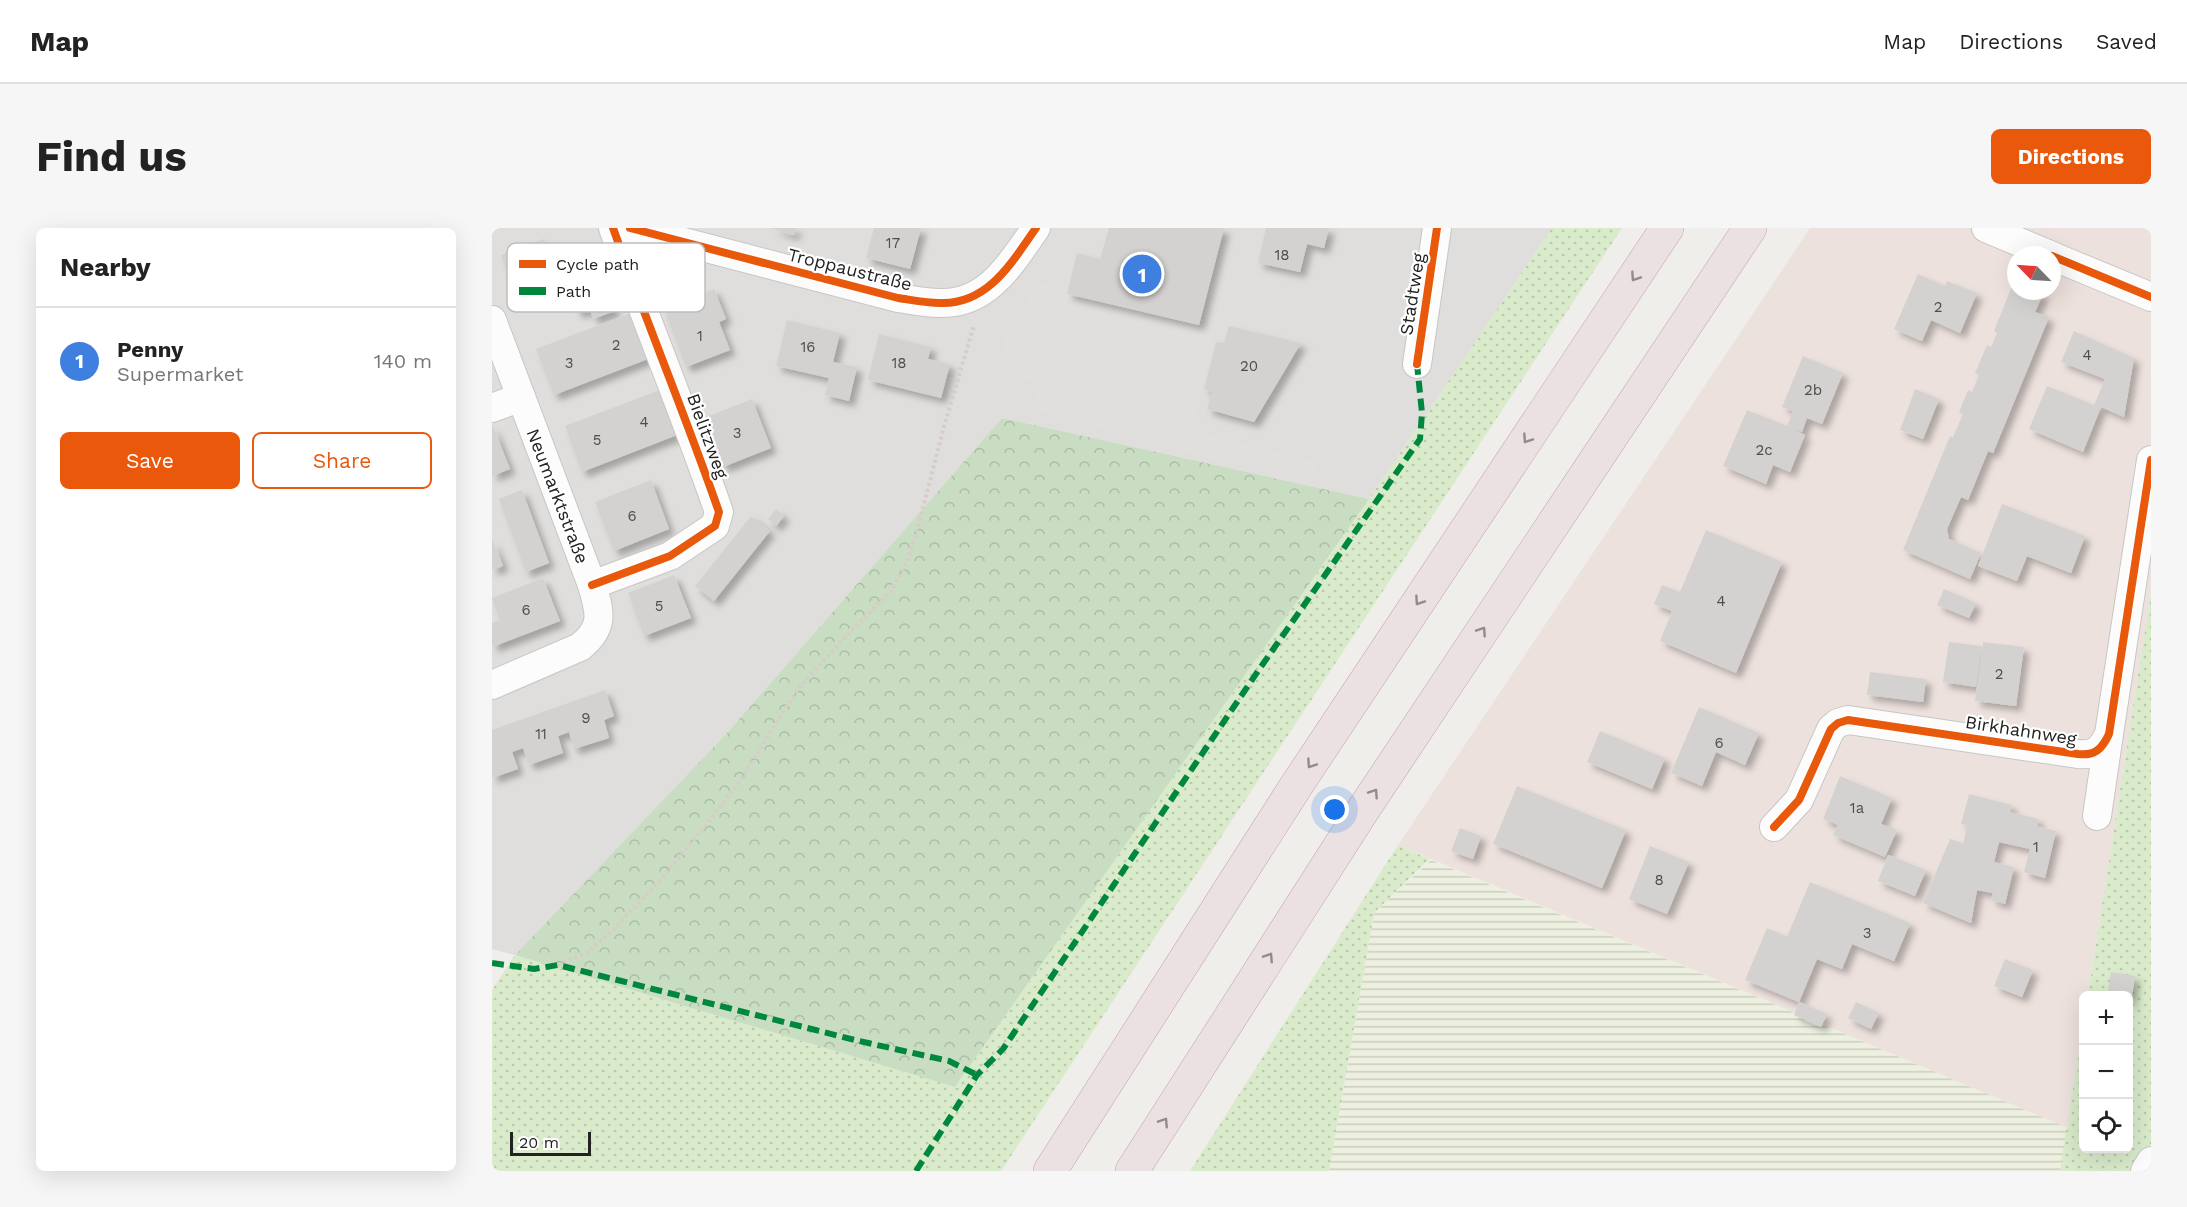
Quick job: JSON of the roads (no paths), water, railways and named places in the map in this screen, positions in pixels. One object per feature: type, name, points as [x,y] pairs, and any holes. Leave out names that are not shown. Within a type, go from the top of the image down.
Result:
[{"type":"highway","points":[[1050,1171],[1298,783],[1667,228]]},
{"type":"highway","points":[[1132,1171],[1361,813],[1750,228]]},
{"type":"street","name":"Bielitzweg","points":[[613,228],[618,243]]},
{"type":"street","name":"Troppaustraße","points":[[630,228],[687,243]]},
{"type":"street","name":"Troppaustraße","points":[[705,248],[898,298],[942,303],[965,300],[986,290],[996,282],[1036,228]]},
{"type":"street","name":"Stadtweg","points":[[1417,364],[1437,228]]},
{"type":"street","points":[[1986,228],[2029,246]]},
{"type":"street","points":[[2061,259],[2151,297]]},
{"type":"street","name":"Bielitzweg","points":[[592,585],[670,556],[715,526],[719,512],[689,425],[644,312]]},
{"type":"street","name":"Neumarktstraße","points":[[492,320],[592,585],[599,617],[591,638],[580,647],[492,685]]},
{"type":"street","points":[[492,408],[520,397]]},
{"type":"street","points":[[2097,816],[2151,460]]},
{"type":"street","name":"Birkhahnweg","points":[[1774,827],[1799,800],[1831,729],[1838,723],[1848,720],[2089,755],[2098,751],[2109,734]]},
{"type":"street","points":[[2145,1171],[2151,1161]]},
{"type":"place","name":"Penny","points":[[1142,274]]}]
